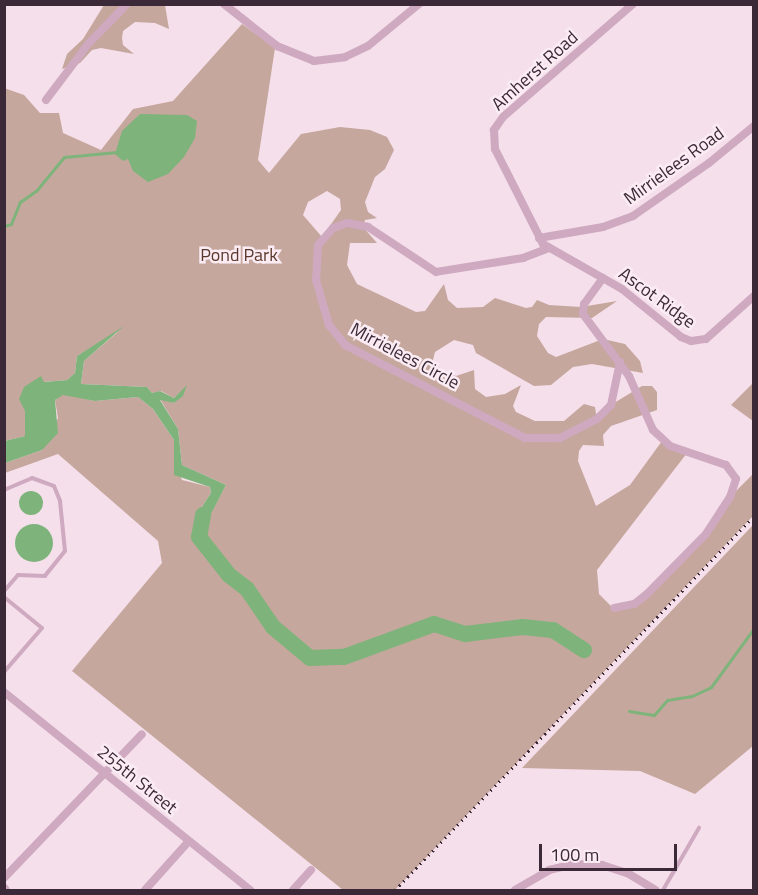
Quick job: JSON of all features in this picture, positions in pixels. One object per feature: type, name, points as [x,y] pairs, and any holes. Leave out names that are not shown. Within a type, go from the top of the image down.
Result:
[{"type":"street","points":[[46,100],[89,43],[127,4]]},
{"type":"street","points":[[224,4],[276,46],[296,56],[328,61],[368,46],[419,4]]},
{"type":"street","name":"Amherst Road","points":[[539,238],[495,149],[494,130],[516,105],[633,4]]},
{"type":"street","name":"Mirrielees Road","points":[[539,238],[603,227],[633,216],[709,163],[753,126]]},
{"type":"street","name":"Mirrielees Circle","points":[[549,248],[523,258],[436,272],[368,227],[347,223],[333,228],[318,245],[316,280],[329,325],[345,345],[533,440],[560,438],[605,413],[611,405],[620,362]]},
{"type":"street","name":"Ascot Ridge","points":[[539,238],[549,248],[603,278],[692,341],[706,339],[753,296]]},
{"type":"street","points":[[603,278],[584,304],[583,314],[620,362],[653,430],[662,441],[687,453],[726,465],[733,472],[736,484],[706,534],[660,582],[634,604],[614,608]]},
{"type":"street","name":"255th Street","points":[[4,693],[250,891]]},
{"type":"street","points":[[4,878],[142,734]]},
{"type":"street","points":[[144,891],[188,842]]},
{"type":"street","points":[[515,891],[549,870],[576,864],[602,865],[628,874],[656,891]]},
{"type":"street","points":[[293,891],[311,870]]},
{"type":"lane","points":[[4,490],[32,478],[54,486],[60,501],[65,551],[45,576],[18,575],[4,591]]},
{"type":"lane","points":[[4,597],[42,628],[4,672]]},
{"type":"lane","points":[[663,891],[699,828]]},
{"type":"green space","points":[[104,5],[165,5],[169,29],[155,23],[135,22],[123,31],[122,38],[123,45],[134,54],[101,48],[92,50],[80,63],[62,69],[67,54],[83,39]]},
{"type":"green space","name":"Pond Park","points":[[242,24],[275,48],[258,160],[269,173],[301,134],[340,127],[370,130],[387,137],[394,150],[385,169],[375,177],[365,202],[368,212],[377,218],[365,220],[363,227],[377,243],[350,243],[347,265],[357,284],[416,312],[425,311],[444,284],[448,300],[457,308],[483,307],[495,298],[526,308],[532,307],[537,300],[549,305],[581,307],[617,301],[592,318],[546,317],[539,324],[537,336],[548,353],[556,357],[603,339],[625,344],[640,361],[643,373],[592,364],[573,367],[551,385],[534,386],[476,353],[473,345],[454,340],[435,352],[433,360],[443,372],[456,376],[474,370],[475,389],[486,397],[505,394],[521,385],[513,406],[516,412],[535,421],[564,421],[584,404],[595,407],[596,414],[642,386],[652,386],[657,392],[657,410],[611,426],[603,435],[604,446],[583,445],[579,451],[578,461],[596,506],[630,485],[662,441],[687,453],[597,570],[599,594],[613,608],[634,604],[706,534],[730,497],[753,474],[753,516],[395,890],[343,890],[72,671],[162,563],[158,541],[58,454],[5,473],[5,463],[42,450],[58,418],[55,400],[63,394],[95,401],[138,397],[153,409],[174,440],[174,461],[182,480],[210,487],[211,493],[203,505],[200,534],[226,485],[182,465],[178,429],[160,399],[174,403],[186,387],[174,398],[161,391],[152,393],[147,387],[81,384],[84,361],[120,330],[77,356],[75,373],[67,380],[43,382],[41,377],[25,411],[25,436],[5,441],[4,88],[24,95],[40,113],[59,113],[63,133],[101,150],[133,109],[173,101]],"holes":[[[327,191],[340,199],[341,210],[322,237],[303,215],[308,202]]]},
{"type":"green space","points":[[753,383],[753,421],[731,405]]},
{"type":"green space","points":[[753,525],[753,746],[695,794],[640,771],[522,768]]},
{"type":"shaded area","points":[[140,114],[187,115],[197,121],[195,138],[184,157],[168,174],[148,182],[133,171],[128,159],[123,161],[115,154],[122,131]]},
{"type":"shaded area","points":[[124,326],[84,361],[81,384],[147,387],[152,393],[160,391],[174,398],[187,385],[183,396],[174,403],[160,400],[178,429],[182,465],[226,485],[199,537],[203,505],[211,493],[210,487],[174,475],[174,440],[153,409],[138,397],[95,401],[63,395],[55,400],[58,433],[42,450],[5,463],[5,441],[25,436],[25,411],[19,399],[24,387],[41,376],[44,382],[67,380],[75,373],[77,356]]},
{"type":"shaded area","points":[[31,491],[40,494],[43,503],[40,512],[31,515],[22,512],[19,503],[22,494]]},
{"type":"shaded area","points":[[34,524],[47,530],[53,543],[47,556],[34,562],[21,556],[15,543],[21,530]]},
{"type":"waterway","points":[[4,226],[11,224],[20,202],[36,191],[64,157],[117,152]]},
{"type":"waterway","points":[[203,515],[199,537],[229,575],[247,589],[273,627],[310,658],[344,657],[434,624],[465,634],[523,627],[553,630],[584,650]]},
{"type":"waterway","points":[[629,711],[654,715],[667,700],[692,696],[711,687],[754,628]]},
{"type":"railway","points":[[395,890],[754,516]]}]
